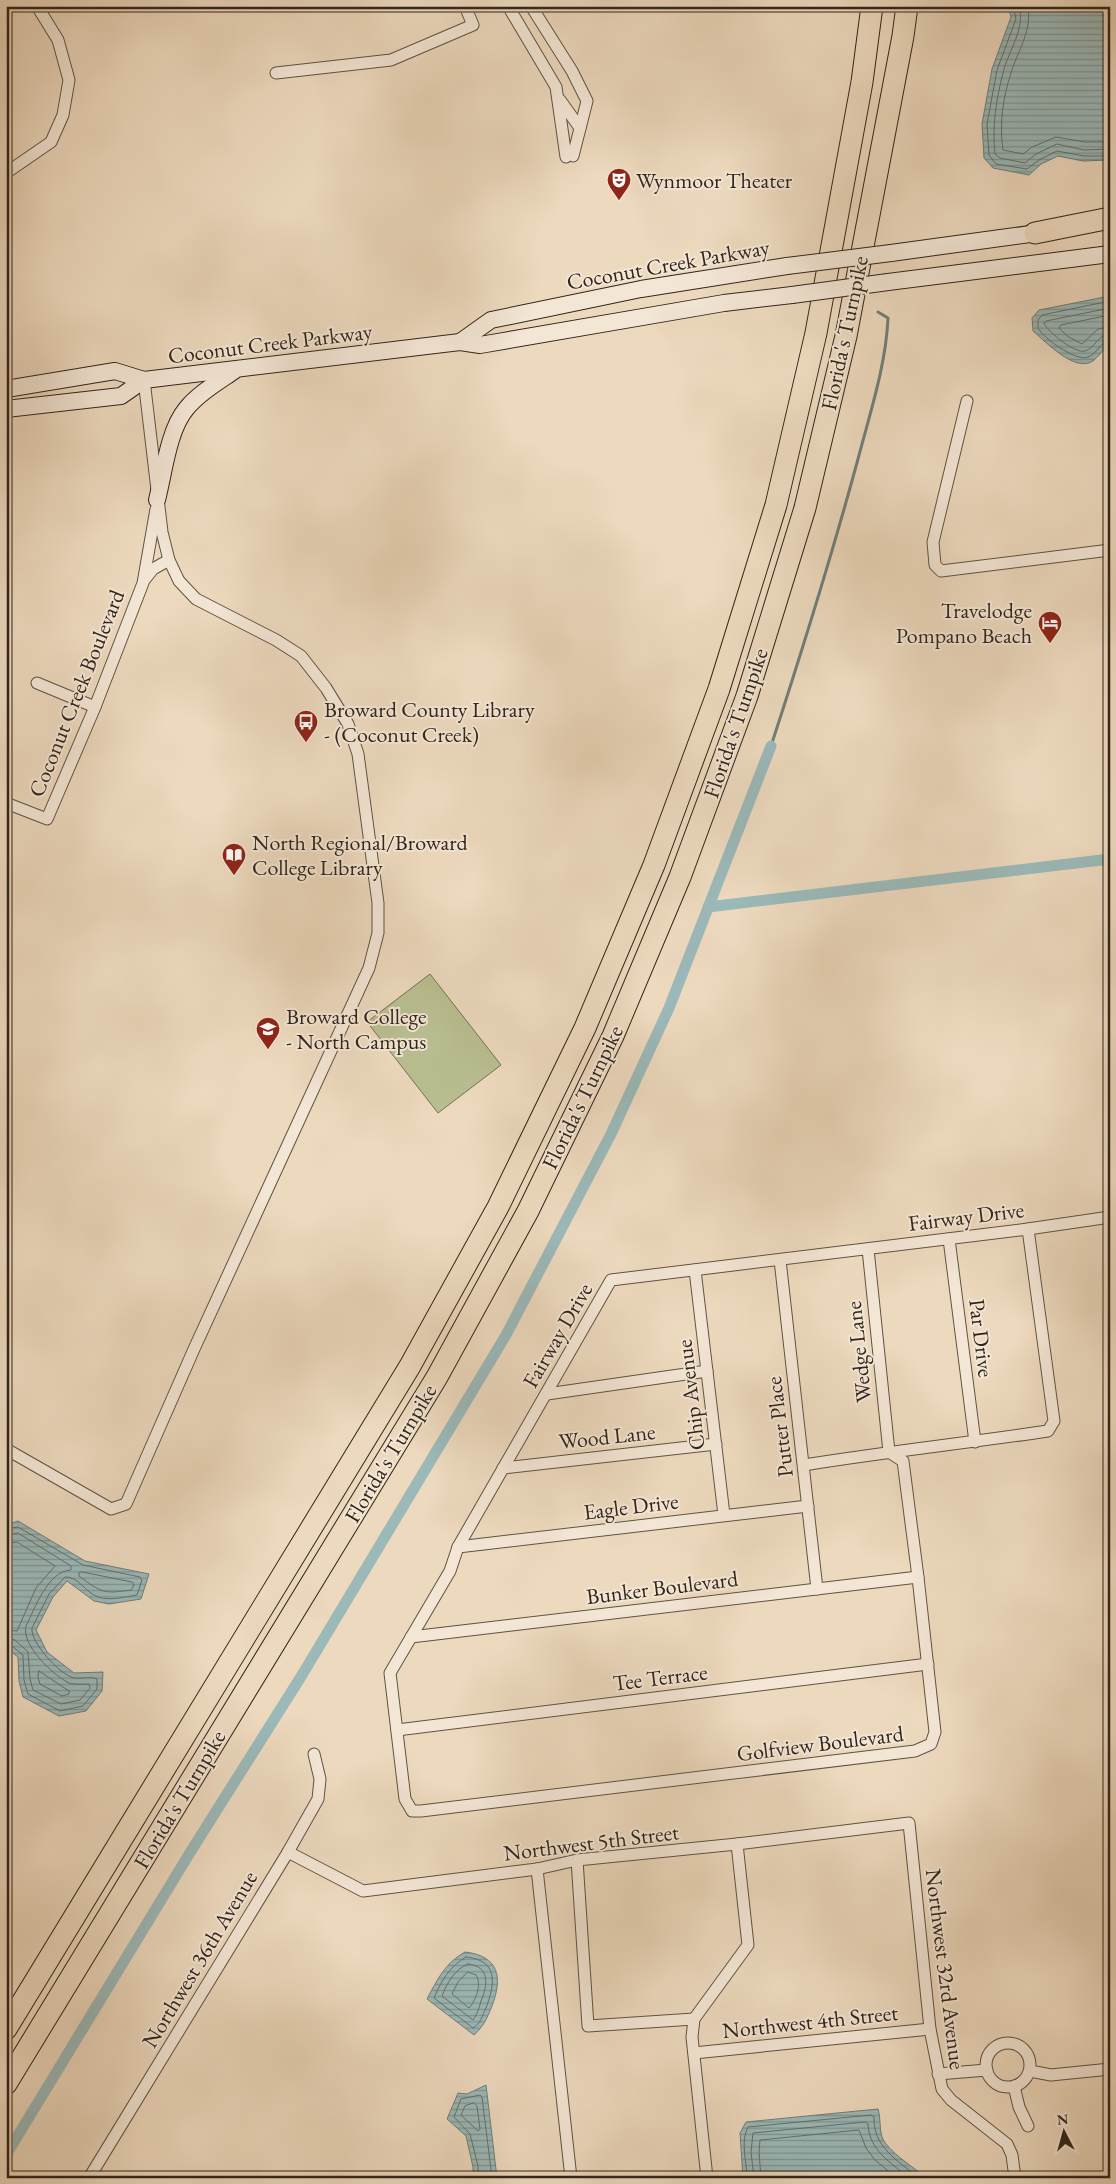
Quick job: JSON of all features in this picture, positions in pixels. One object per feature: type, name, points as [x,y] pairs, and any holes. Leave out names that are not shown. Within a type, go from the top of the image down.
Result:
[{"type":"highway","name":"Florida's Turnpike","points":[[6,2029],[410,1366],[498,1207],[589,1019],[654,865],[716,698],[776,505],[816,332],[862,82],[872,6]]},
{"type":"highway","name":"Florida's Turnpike","points":[[6,2084],[436,1377],[528,1210],[613,1036],[680,876],[747,696],[805,508],[846,336],[901,45],[906,6]]},
{"type":"highway","points":[[1034,233],[1110,218]]},
{"type":"main road","name":"Coconut Creek Parkway","points":[[460,342],[491,320],[641,289],[787,266],[1110,224]]},
{"type":"main road","points":[[1070,259],[1090,249],[1110,245]]},
{"type":"main road","name":"Coconut Creek Parkway","points":[[6,389],[115,371],[144,380],[460,342],[480,345],[792,294],[1110,254]]},
{"type":"main road","points":[[157,500],[172,436],[178,422],[186,409],[234,370]]},
{"type":"main road","name":"Coconut Creek Parkway","points":[[6,409],[121,396],[144,380]]},
{"type":"street","points":[[6,173],[51,142],[63,115],[69,80],[58,40],[37,6]]},
{"type":"street","points":[[276,73],[390,60],[473,25],[465,6]]},
{"type":"street","points":[[508,6],[552,78],[558,97],[569,156],[580,128],[587,101],[572,70],[532,6]]},
{"type":"street","points":[[524,32],[543,25]]},
{"type":"street","points":[[552,78],[572,70]]},
{"type":"street","points":[[558,97],[580,128]]},
{"type":"street","name":"Coconut Creek Boulevard","points":[[143,583],[153,568],[169,560],[157,500],[144,380]]},
{"type":"street","points":[[967,401],[932,542],[935,565],[941,571],[1110,550]]},
{"type":"street","name":"Coconut Creek Boulevard","points":[[6,803],[47,819],[95,707],[143,583],[157,500]]},
{"type":"street","points":[[6,1449],[111,1509],[126,1504],[194,1349],[369,968],[378,933],[378,903],[358,754],[348,724],[326,688],[301,656],[276,640],[196,600],[180,581],[169,560]]},
{"type":"street","points":[[37,683],[95,707]]},
{"type":"street","name":"Fairway Drive","points":[[412,1811],[405,1799],[390,1673],[450,1571],[458,1547],[611,1280],[949,1239],[1110,1217]]},
{"type":"street","points":[[804,1465],[1048,1431],[1054,1421],[1028,1229]]},
{"type":"street","name":"Par Drive","points":[[949,1239],[975,1442]]},
{"type":"street","name":"Wedge Lane","points":[[868,1249],[889,1452]]},
{"type":"street","name":"Putter Place","points":[[780,1260],[817,1589]]},
{"type":"street","name":"Chip Avenue","points":[[695,1270],[724,1515]]},
{"type":"street","points":[[547,1394],[707,1371]]},
{"type":"street","name":"Wood Lane","points":[[503,1468],[716,1444]]},
{"type":"street","name":"Golfview Boulevard","points":[[412,1811],[915,1752],[931,1744],[936,1732],[903,1462],[889,1452]]},
{"type":"street","name":"Eagle Drive","points":[[458,1547],[808,1506]]},
{"type":"street","name":"Bunker Boulevard","points":[[411,1637],[918,1577]]},
{"type":"street","name":"Tee Terrace","points":[[397,1730],[928,1664]]},
{"type":"street","name":"Northwest 36th Avenue","points":[[89,2178],[288,1852],[318,1799],[320,1780],[314,1754]]},
{"type":"street","name":"Northwest 5th Street","points":[[288,1852],[363,1891],[537,1869],[577,1860],[737,1844],[909,1823]]},
{"type":"street","name":"Northwest 32rd Avenue","points":[[909,1823],[930,2028],[942,2089],[951,2100],[1007,2144],[1012,2155],[1015,2178]]},
{"type":"street","points":[[707,2178],[692,2037],[694,2019],[748,1945],[737,1844]]},
{"type":"street","points":[[577,1860],[588,2026],[694,2019]]},
{"type":"street","points":[[537,1869],[571,2178]]},
{"type":"street","name":"Northwest 4th Street","points":[[694,2052],[930,2028]]},
{"type":"street","points":[[1012,2042],[1025,2050],[1031,2063],[1030,2071],[1027,2078],[1014,2086],[1000,2085],[994,2082],[987,2070],[986,2063],[991,2050],[1004,2043],[1012,2042]]},
{"type":"street","points":[[1030,2071],[1051,2075],[1110,2069]]},
{"type":"street","points":[[938,2074],[987,2070]]},
{"type":"street","points":[[1014,2086],[1019,2106],[1028,2126]]},
{"type":"green space","points":[[430,974],[501,1065],[438,1113],[367,1022]]},
{"type":"water","points":[[1008,6],[1110,6],[1110,160],[1083,161],[1058,156],[1041,164],[1029,175],[993,168],[984,158],[982,124],[992,69],[1011,17]]},
{"type":"water","points":[[1110,296],[1110,343],[1093,361],[1086,364],[1070,360],[1061,355],[1033,331],[1032,318],[1039,310]]},
{"type":"water","points":[[18,1521],[85,1561],[149,1574],[141,1599],[109,1604],[94,1601],[67,1581],[53,1597],[36,1630],[47,1652],[74,1673],[103,1672],[102,1691],[86,1711],[59,1716],[23,1697],[19,1681],[18,1657],[6,1648],[6,1525]]},
{"type":"water","points":[[465,1952],[485,1958],[491,1963],[497,1977],[497,1986],[492,2006],[483,2025],[474,2035],[427,1999],[447,1967]]},
{"type":"water","points":[[486,2085],[497,2178],[473,2178],[473,2167],[466,2136],[447,2119],[458,2093],[467,2094]]},
{"type":"water","points":[[878,2109],[881,2134],[885,2143],[895,2154],[926,2178],[743,2178],[740,2133],[746,2122]]},
{"type":"waterway","points":[[771,746],[827,567],[877,389],[887,336],[888,318],[878,312]]},
{"type":"waterway","points":[[6,2155],[191,1851],[302,1675],[506,1335],[611,1134],[669,1008],[771,746]]},
{"type":"waterway","points":[[708,907],[1110,859]]},
{"type":"place","name":"Wynmoor Theater","points":[[619,201]]},
{"type":"place","name":"Travelodge Pompano Beach","points":[[1050,644]]},
{"type":"place","name":"Broward County Library - (Coconut Creek)","points":[[306,743]]},
{"type":"place","name":"North Regional/Broward College Library","points":[[234,876]]},
{"type":"place","name":"Broward College - North Campus","points":[[268,1050]]}]
